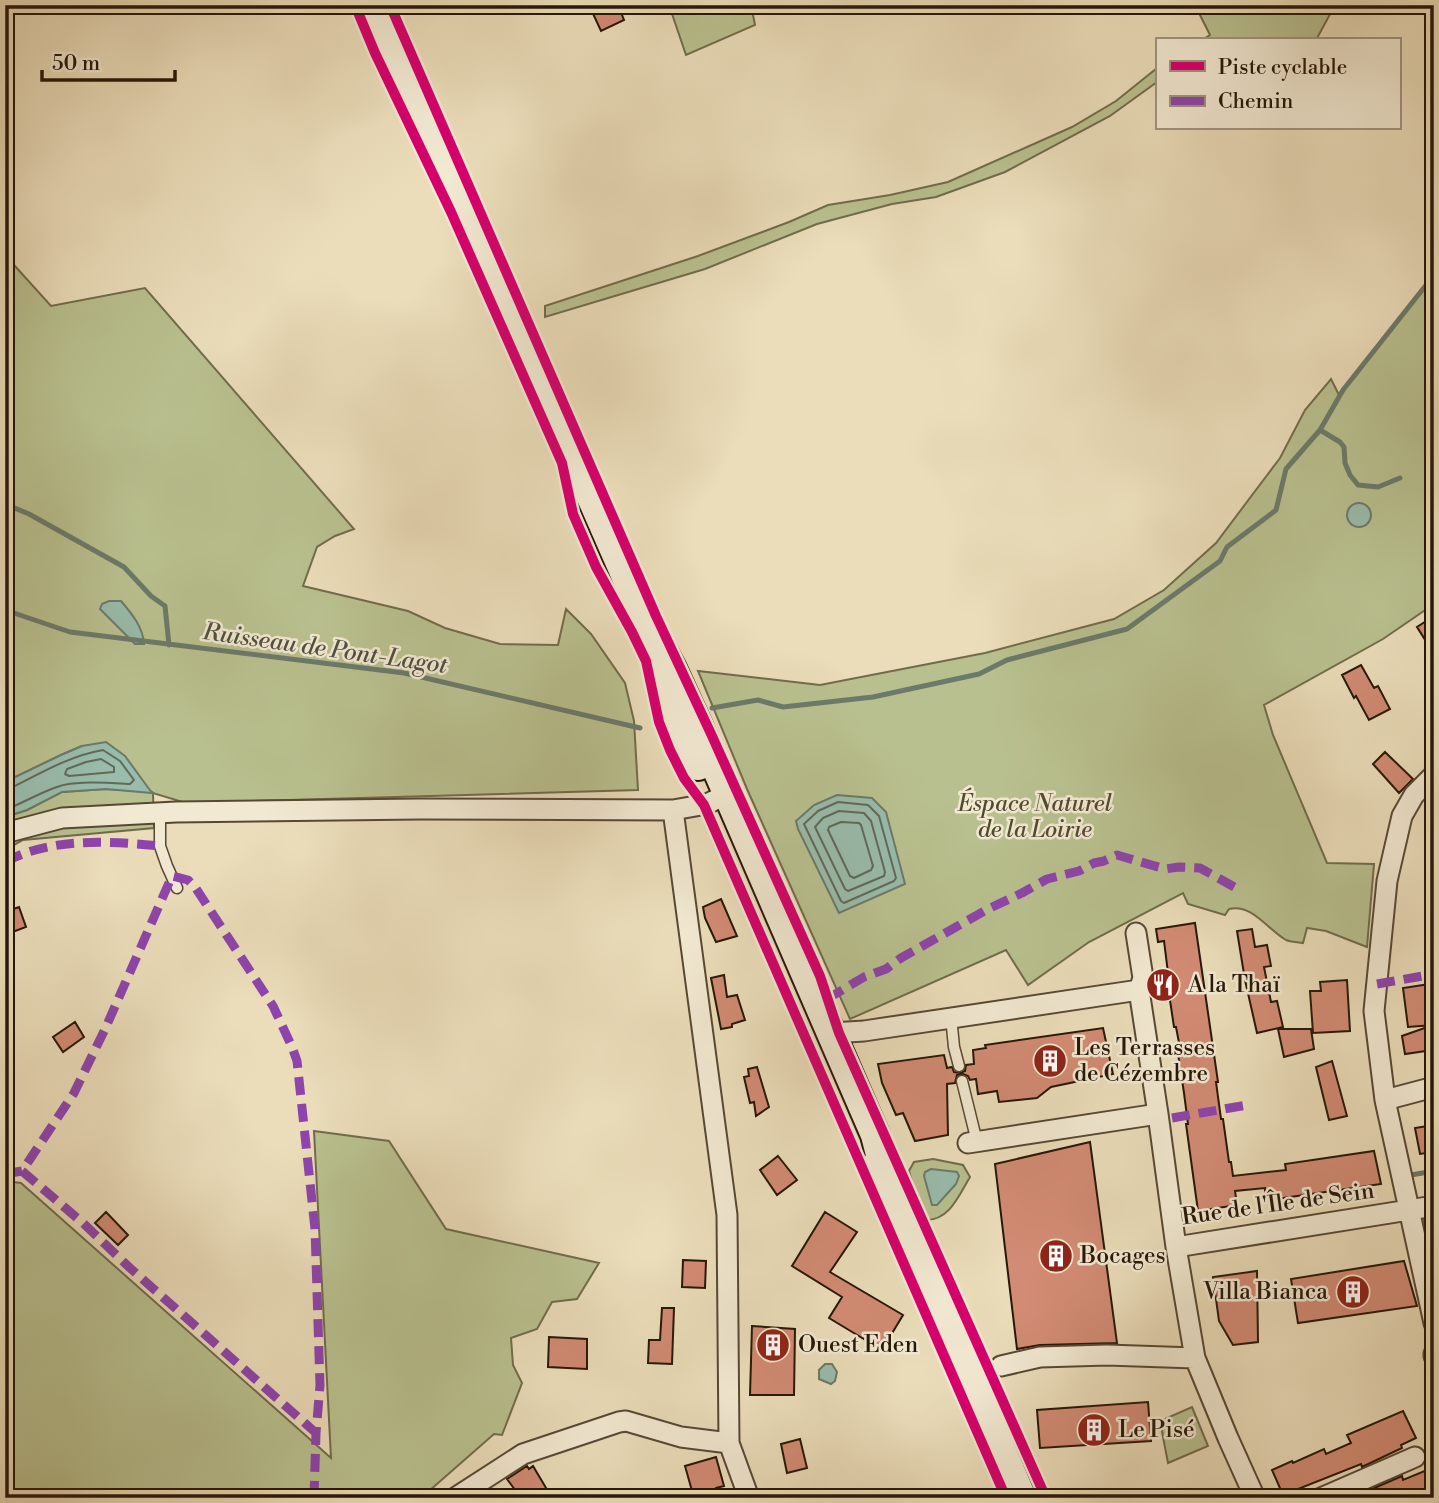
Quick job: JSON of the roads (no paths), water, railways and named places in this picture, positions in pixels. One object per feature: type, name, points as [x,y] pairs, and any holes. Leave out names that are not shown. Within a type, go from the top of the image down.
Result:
[{"type":"main road","points":[[375,5],[637,602],[672,669],[720,797],[863,1144],[886,1178]]},
{"type":"main road","points":[[720,797],[831,1033],[875,1135],[886,1178],[1022,1498]]},
{"type":"main road","points":[[806,1010],[814,1016],[822,1037],[831,1033]]},
{"type":"street","points":[[1434,775],[1414,795],[1402,816],[1387,881],[1374,1011],[1385,1100],[1434,1323]]},
{"type":"street","points":[[5,833],[62,818],[109,814],[407,809],[673,810],[704,805],[720,797]]},
{"type":"street","points":[[673,810],[727,1215],[729,1443],[748,1498]]},
{"type":"street","name":"Rue de l'Île de Sein","points":[[1136,933],[1143,978],[1139,990],[1176,1247],[1434,1206]]},
{"type":"street","points":[[831,1033],[864,1031],[1139,990]]},
{"type":"street","points":[[1385,1100],[1434,1087]]},
{"type":"street","points":[[972,1142],[1158,1114]]},
{"type":"street","points":[[1176,1247],[1195,1358],[1255,1498]]},
{"type":"street","points":[[1001,1366],[1040,1357],[1107,1355],[1195,1358]]},
{"type":"street","points":[[455,1498],[538,1447],[619,1422],[626,1421],[681,1437],[729,1443]]},
{"type":"street","points":[[1321,1498],[1415,1457]]},
{"type":"lane","points":[[160,813],[160,846],[177,888]]},
{"type":"lane","points":[[951,1017],[959,1066]]},
{"type":"lane","points":[[962,1082],[972,1142]]},
{"type":"water","points":[[1359,503],[1367,507],[1371,515],[1367,523],[1359,527],[1351,523],[1347,515],[1351,507]]},
{"type":"water","points":[[121,601],[139,626],[144,644],[135,644],[100,609],[102,604]]},
{"type":"water","points":[[106,742],[125,756],[152,793],[106,789],[62,792],[27,810],[5,817],[5,782],[82,746]]},
{"type":"water","points":[[837,795],[872,798],[886,812],[905,884],[839,913],[796,821],[814,805]]},
{"type":"water","points":[[931,1169],[957,1172],[959,1176],[956,1184],[937,1205],[932,1205],[924,1176],[925,1172]]},
{"type":"water","points":[[825,1364],[832,1364],[837,1372],[835,1381],[831,1384],[819,1379],[819,1370]]},
{"type":"waterway","name":"Ruisseau de Pont-Lagot","points":[[712,708],[758,700],[783,707],[873,697],[979,674],[1007,660],[1127,629],[1220,561],[1227,547],[1276,510],[1286,469],[1320,430],[1343,390],[1434,275]]},
{"type":"waterway","points":[[1320,430],[1344,447],[1345,463],[1358,485],[1378,487],[1400,478]]},
{"type":"waterway","points":[[5,504],[29,514],[124,567],[151,596],[165,606],[169,645]]},
{"type":"waterway","name":"Ruisseau de Pont-Lagot","points":[[5,610],[70,632],[404,673],[640,728]]},
{"type":"waterway","points":[[1411,1175],[1434,1171]]},
{"type":"place","name":"A la Thaï","points":[[1163,985]]},
{"type":"place","name":"Les Terrasses de Cézembre","points":[[1050,1061]]},
{"type":"place","name":"Bocages","points":[[1056,1256]]},
{"type":"place","name":"Villa Bianca","points":[[1353,1292]]},
{"type":"place","name":"Ouest Eden","points":[[773,1345]]},
{"type":"place","name":"Le Pisé","points":[[1094,1430]]},
{"type":"park label","name":"Éspace Naturel de la Loirie","points":[[1035,817]]}]
